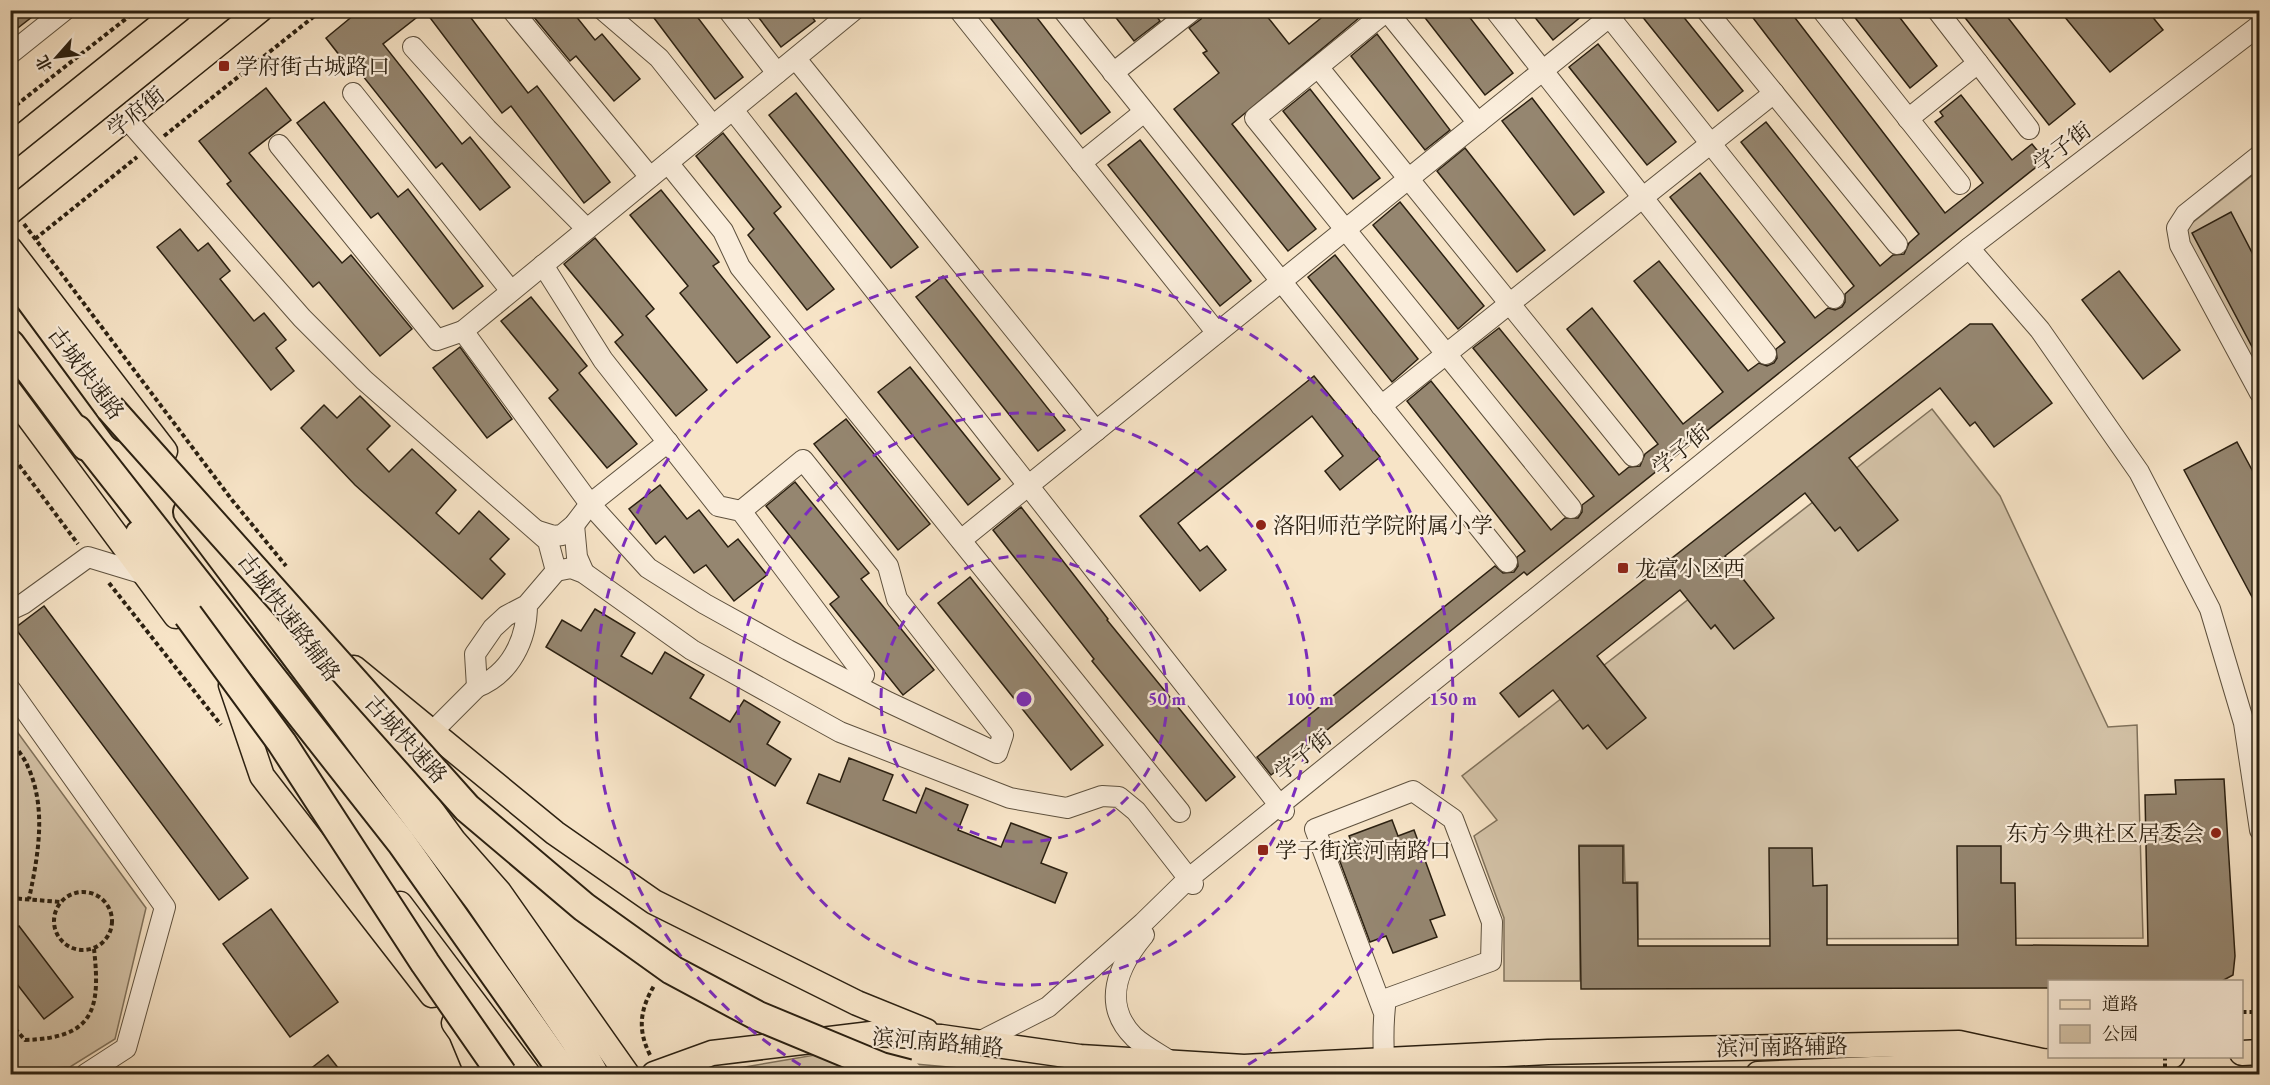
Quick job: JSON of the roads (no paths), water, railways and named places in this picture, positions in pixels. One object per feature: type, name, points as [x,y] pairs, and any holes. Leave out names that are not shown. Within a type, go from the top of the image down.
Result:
[{"type":"highway","name":"古城快速路","points":[[10,272],[110,408],[467,808],[585,907],[672,970],[758,1016],[881,1067],[908,1074]]},
{"type":"highway","name":"古城快速路","points":[[10,344],[77,430],[188,615],[282,743],[425,963],[502,1074]]},
{"type":"highway","points":[[110,408],[479,900],[575,1040],[594,1074]]},
{"type":"highway","points":[[77,430],[401,842],[565,1074]]},
{"type":"main road","points":[[10,146],[179,10]]},
{"type":"main road","name":"学府街","points":[[12,211],[260,10]]},
{"type":"main road","name":"古城快速路辅路","points":[[10,249],[291,617],[454,841],[499,892],[627,1074]]},
{"type":"main road","points":[[10,392],[144,574],[438,953],[528,1074]]},
{"type":"main road","points":[[291,617],[555,833],[654,902],[857,1003],[941,1037]]},
{"type":"main road","points":[[231,686],[262,777],[462,1033],[478,1074]]},
{"type":"main road","name":"滨河南路辅路","points":[[654,1074],[712,1053],[871,1034],[941,1037],[1080,1057],[1253,1071],[1384,1059],[1548,1052],[1959,1043],[2051,1063]]},
{"type":"main road","points":[[2243,1053],[2259,1052]]},
{"type":"main road","points":[[1758,1074],[2137,1058]]},
{"type":"street","points":[[10,54],[65,10]]},
{"type":"street","points":[[512,10],[650,177]]},
{"type":"street","points":[[603,10],[659,58],[713,126]]},
{"type":"street","points":[[728,10],[777,73]]},
{"type":"street","points":[[959,10],[1217,333]]},
{"type":"street","points":[[1063,10],[1507,562]]},
{"type":"street","points":[[1495,10],[1766,354]]},
{"type":"street","points":[[1707,10],[1897,244]]},
{"type":"street","points":[[1822,10],[1960,184]]},
{"type":"street","points":[[1937,10],[2029,129]]},
{"type":"street","points":[[1113,73],[1190,11]]},
{"type":"street","points":[[1478,123],[1388,11],[1255,118],[1571,508]]},
{"type":"street","points":[[961,540],[1478,123],[1610,13],[1834,298]]},
{"type":"street","points":[[279,145],[437,340],[463,331],[796,58],[842,14]]},
{"type":"street","name":"学子街","points":[[1145,926],[1190,881],[1971,251],[2259,25]]},
{"type":"street","name":"学子街","points":[[1971,251],[2259,35]]},
{"type":"street","points":[[413,47],[487,129],[587,229]]},
{"type":"street","points":[[796,58],[1095,431]]},
{"type":"street","points":[[1908,119],[1978,63]]},
{"type":"street","points":[[1318,67],[1633,456]]},
{"type":"street","points":[[353,93],[511,291]]},
{"type":"street","points":[[1381,406],[1774,93]]},
{"type":"street","points":[[733,110],[1281,808]]},
{"type":"street","points":[[1081,163],[1144,112]]},
{"type":"street","points":[[127,119],[302,318],[364,380],[548,541],[556,571]]},
{"type":"street","points":[[2259,155],[2186,214],[2177,228],[2180,245],[2259,393]]},
{"type":"street","points":[[668,163],[723,231],[740,267],[1180,812]]},
{"type":"street","points":[[1971,251],[2040,330],[2139,472],[2210,609],[2244,723],[2259,830]]},
{"type":"street","points":[[543,265],[603,360],[718,506],[741,511],[864,675]]},
{"type":"street","points":[[463,331],[590,504],[648,568],[705,604],[888,702],[997,753],[1003,735],[897,599],[888,566],[803,460],[741,511]]},
{"type":"street","points":[[538,531],[554,536],[562,535],[574,525],[590,504],[668,442]]},
{"type":"street","points":[[574,525],[577,557],[584,573]]},
{"type":"street","points":[[10,610],[23,604],[88,557],[144,574]]},
{"type":"street","points":[[477,687],[475,654],[493,628],[506,616],[527,605],[556,571],[571,568],[584,573],[692,650],[840,732],[1010,798],[1067,808],[1102,796],[1119,797],[1136,811],[1190,881]]},
{"type":"street","points":[[433,731],[477,687],[493,681],[504,670],[520,645],[527,625],[527,605]]},
{"type":"street","points":[[10,689],[165,907],[126,1048],[86,1074]]},
{"type":"street","points":[[1384,1013],[1315,829],[1413,791],[1453,819],[1492,922],[1491,961],[1386,999],[1384,1059]]},
{"type":"street","points":[[977,1043],[1048,1007],[1145,926]]},
{"type":"street","points":[[1145,926],[1128,953],[1115,986],[1119,1016],[1135,1037],[1173,1063]]},
{"type":"place","name":"学府街古城路口","points":[[224,66]]},
{"type":"place","name":"洛阳师范学院附属小学","points":[[1261,525]]},
{"type":"place","name":"龙富小区西","points":[[1623,568]]},
{"type":"place","name":"东方今典社区居委会","points":[[2216,833]]},
{"type":"place","name":"学子街滨河南路口","points":[[1263,850]]}]
